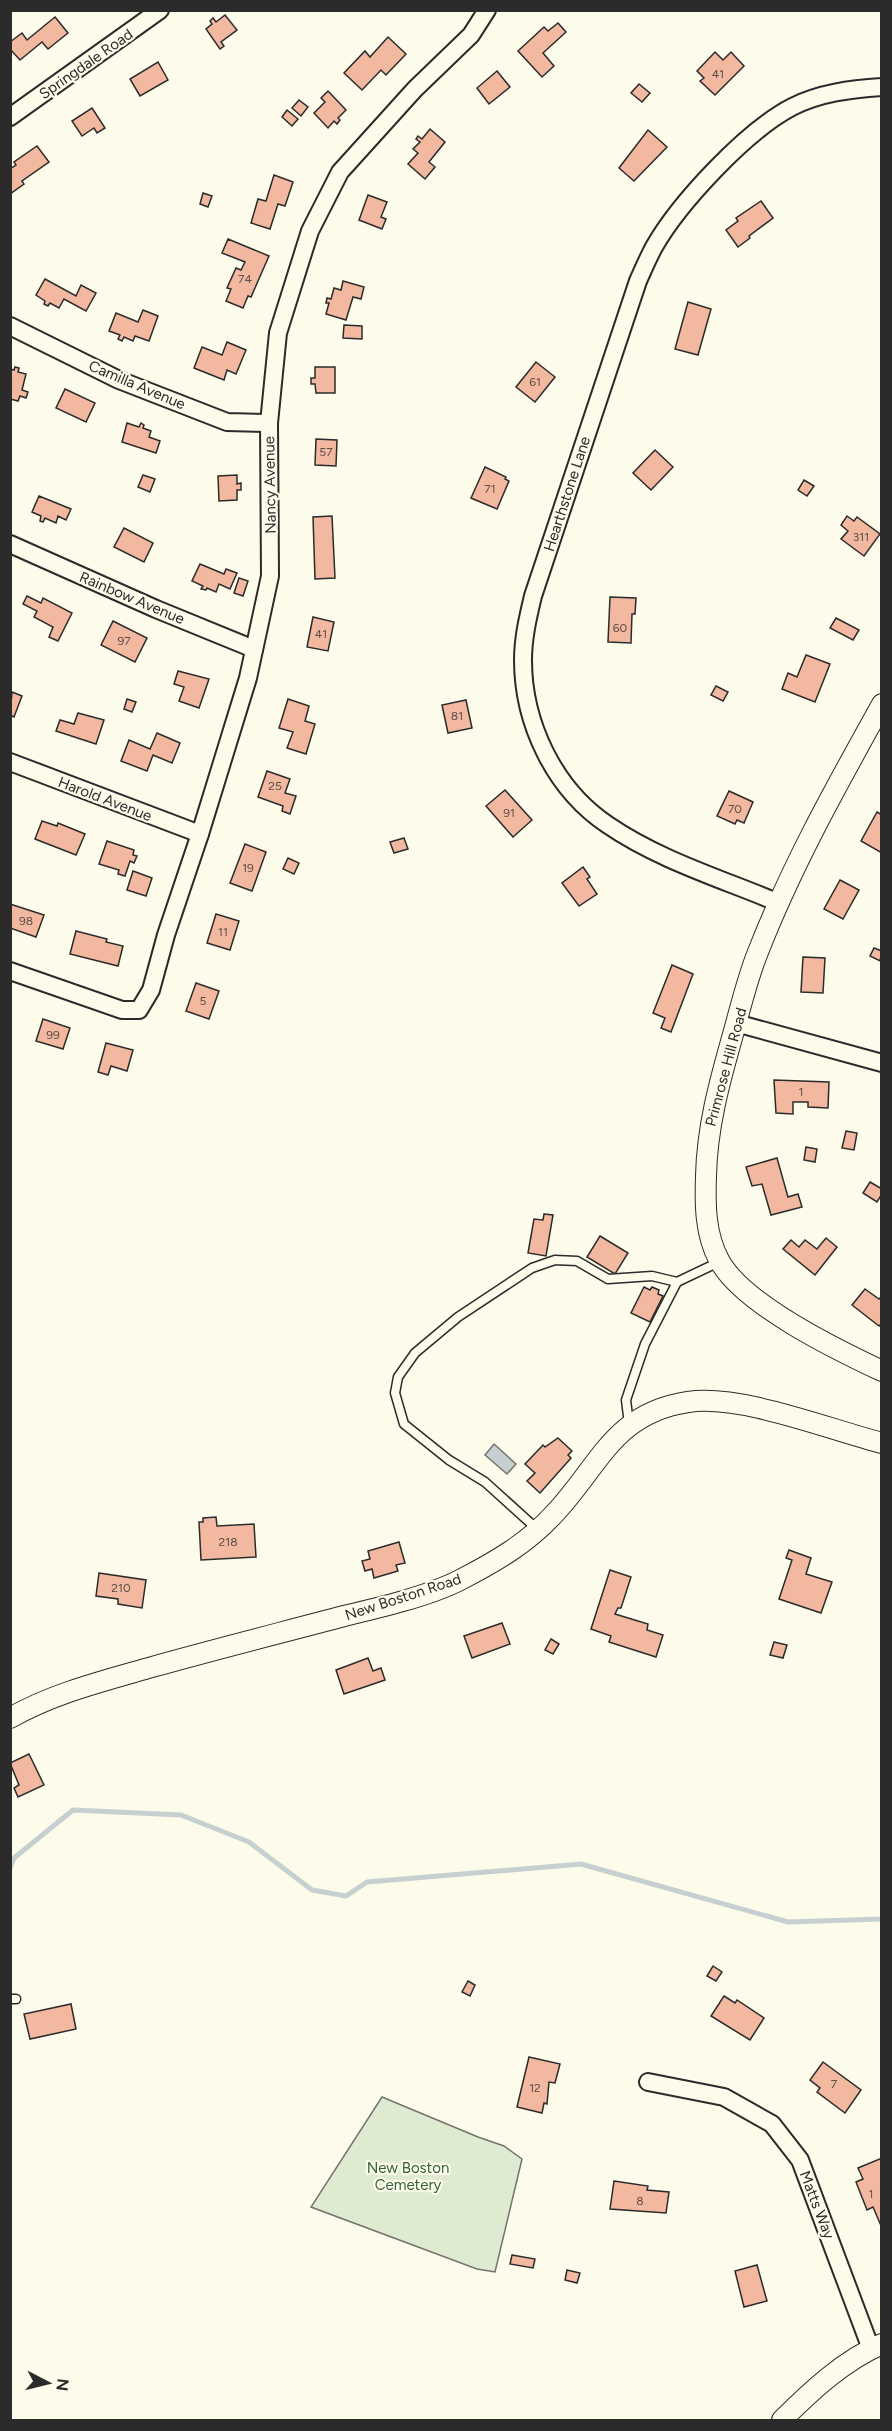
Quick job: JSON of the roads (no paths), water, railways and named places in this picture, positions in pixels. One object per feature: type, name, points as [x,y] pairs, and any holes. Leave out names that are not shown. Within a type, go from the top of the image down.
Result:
[{"type":"street","name":"Springdale Road","points":[[10,117],[160,10]]},
{"type":"street","name":"Nancy Avenue","points":[[10,971],[122,1010],[139,1010],[151,990],[166,935],[248,678],[270,576],[269,423],[278,333],[310,231],[340,172],[415,89],[471,35],[487,10]]},
{"type":"street","name":"Hearthstone Lane","points":[[779,903],[633,841],[606,824],[582,803],[561,779],[532,722],[525,691],[526,627],[533,596],[638,281],[653,248],[667,226],[686,202],[732,154],[772,119],[817,97],[853,89],[882,87]]},
{"type":"street","name":"Camilla Avenue","points":[[10,326],[119,380],[226,422],[269,423]]},
{"type":"street","name":"Rainbow Avenue","points":[[10,544],[156,609],[254,649]]},
{"type":"street","name":"Primrose Hill Road","points":[[882,704],[825,806],[757,954],[714,1101],[706,1145],[707,1218],[710,1240],[720,1262],[741,1286],[782,1318],[842,1352],[882,1371]]},
{"type":"street","name":"Harold Avenue","points":[[10,762],[200,834]]},
{"type":"street","points":[[736,1023],[882,1063]]},
{"type":"street","name":"New Boston Road","points":[[10,1718],[27,1708],[80,1687],[379,1608],[453,1583],[508,1553],[537,1530],[554,1514],[604,1450],[630,1424],[657,1410],[689,1401],[722,1401],[757,1408],[882,1443]]},
{"type":"street","name":"Matts Way","points":[[648,2082],[724,2097],[772,2124],[800,2160],[876,2346]]},
{"type":"street","points":[[782,2421],[826,2380],[876,2346]]},
{"type":"lane","points":[[537,1530],[485,1482],[449,1461],[404,1424],[395,1393],[399,1377],[415,1353],[458,1317],[532,1268],[555,1260],[577,1260],[608,1279],[651,1276],[677,1282]]},
{"type":"lane","points":[[630,1424],[626,1400],[645,1344],[677,1282],[720,1262]]},
{"type":"waterway","points":[[10,1868],[14,1858],[73,1810],[181,1815],[249,1842],[312,1890],[346,1896],[367,1882],[581,1864],[788,1922],[882,1919]]},
{"type":"park label","name":"New Boston Cemetery","points":[[408,2176]]}]
